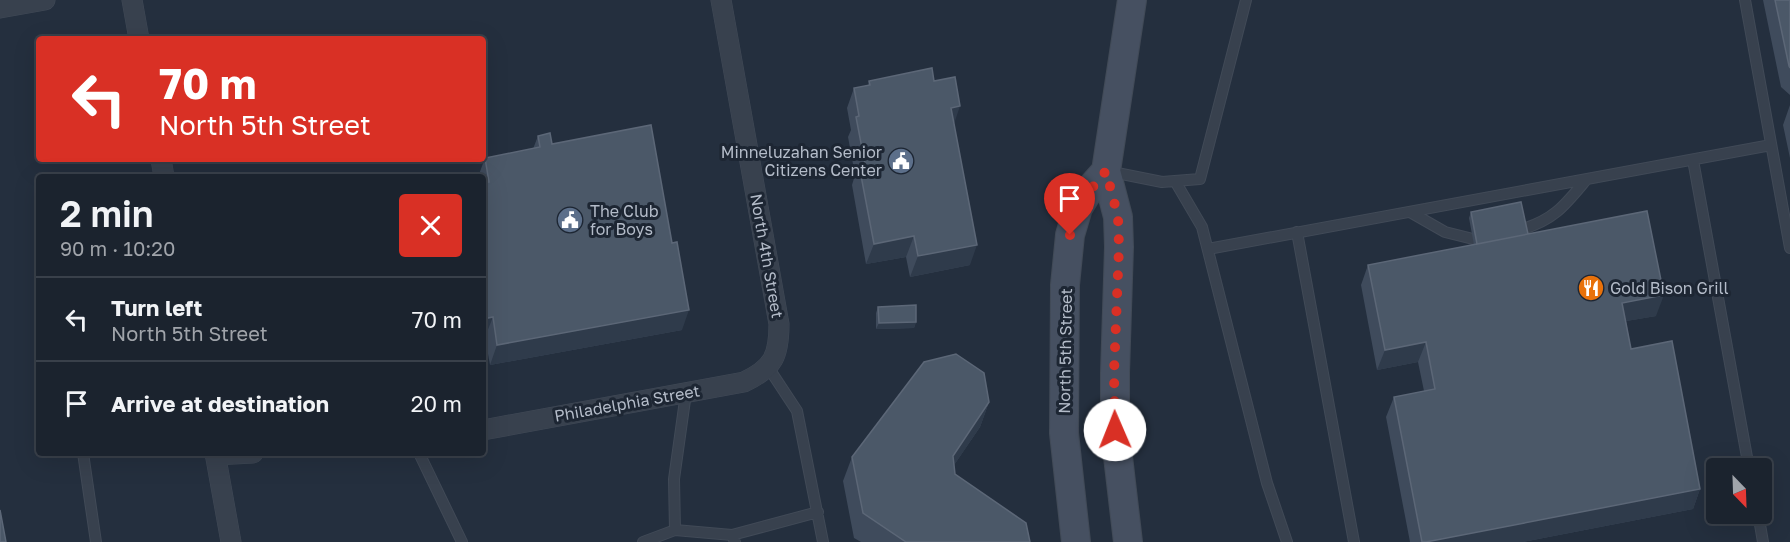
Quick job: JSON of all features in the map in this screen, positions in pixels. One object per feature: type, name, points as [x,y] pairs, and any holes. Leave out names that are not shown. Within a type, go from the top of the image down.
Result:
[{"type":"main road","points":[[1128,542],[1115,430],[1114,373],[1118,217],[1106,171],[1132,0]]},
{"type":"main road","name":"North 5th Street","points":[[1076,542],[1064,434],[1065,285],[1070,235],[1078,208],[1089,190],[1106,171]]},
{"type":"street","points":[[0,8],[45,0]]},
{"type":"street","points":[[132,0],[138,36]]},
{"type":"street","name":"North 4th Street","points":[[721,0],[779,324],[776,356],[768,367]]},
{"type":"street","name":"Philadelphia Street","points":[[486,429],[744,382],[758,376],[768,367]]},
{"type":"street","points":[[215,456],[231,542]]},
{"type":"lane","points":[[1106,171],[1162,182],[1200,179],[1246,0]]},
{"type":"lane","points":[[1745,0],[1790,248]]},
{"type":"lane","points":[[1208,249],[1771,145]]},
{"type":"lane","points":[[1694,160],[1747,458]]},
{"type":"lane","points":[[1523,229],[1543,223],[1564,207],[1586,180]]},
{"type":"lane","points":[[1175,181],[1202,227],[1267,483],[1287,542]]},
{"type":"lane","points":[[1410,212],[1445,232],[1473,239]]},
{"type":"lane","points":[[1297,232],[1354,542]]},
{"type":"lane","points":[[768,367],[797,411],[823,542]]},
{"type":"lane","points":[[675,530],[674,479],[686,393]]},
{"type":"lane","points":[[83,456],[96,542]]},
{"type":"lane","points":[[420,456],[462,542]]},
{"type":"lane","points":[[643,542],[675,530],[733,538],[818,512]]},
{"type":"lane","points":[[1760,524],[1763,542]]},
{"type":"building","points":[[1775,0],[1790,0],[1790,68],[1789,66]]},
{"type":"building","name":"Minneluzahan Senior Citizens Center","points":[[932,68],[934,81],[955,77],[960,106],[951,108],[977,245],[918,256],[914,236],[874,244],[859,165],[865,164],[856,117],[859,116],[854,88],[870,85],[869,81]]},
{"type":"building","name":"The Club for Boys","points":[[651,125],[672,243],[677,242],[689,310],[497,345],[493,317],[486,318],[486,182],[489,182],[486,158],[540,147],[538,136],[550,133],[552,144]]},
{"type":"building","points":[[1521,202],[1528,234],[1477,244],[1471,212]]},
{"type":"building","points":[[1647,211],[1664,295],[1622,303],[1631,349],[1672,341],[1700,489],[1422,542],[1394,397],[1435,389],[1426,342],[1385,350],[1368,265]]},
{"type":"building","points":[[916,305],[916,322],[879,323],[878,307]]},
{"type":"building","points":[[956,354],[984,373],[989,402],[953,456],[955,474],[1026,523],[1030,542],[906,542],[863,513],[852,457],[924,362]]},
{"type":"building","points":[[0,510],[6,542],[0,542]]},
{"type":"place","name":"Minneluzahan Senior Citizens Center","points":[[901,161]]},
{"type":"place","name":"The Club for Boys","points":[[570,220]]},
{"type":"place","name":"Gold Bison Grill","points":[[1591,288]]},
{"type":"route","points":[[1070,235],[1078,208],[1089,190],[1106,171],[1118,217],[1114,373],[1115,430]]}]
